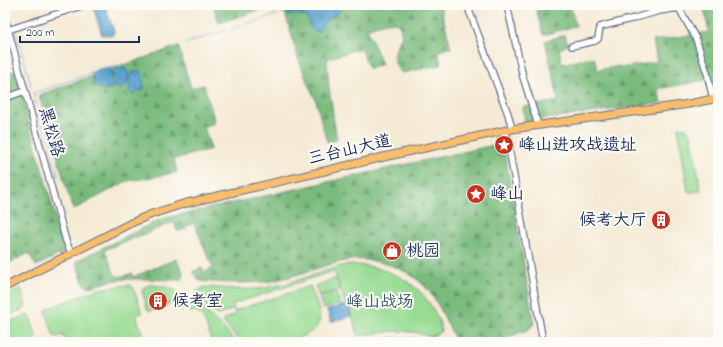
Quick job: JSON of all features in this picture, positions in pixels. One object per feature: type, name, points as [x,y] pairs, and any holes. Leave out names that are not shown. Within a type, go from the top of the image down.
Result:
[{"type":"main road","name":"三台山大道","points":[[5,287],[137,220],[183,204],[388,156],[509,130],[689,104],[716,98]]},
{"type":"street","points":[[6,30],[84,5]]},
{"type":"street","points":[[467,5],[508,114],[509,130],[543,342]]},
{"type":"street","points":[[507,5],[523,77],[538,125]]},
{"type":"street","points":[[572,46],[598,39],[600,27],[635,18],[658,8],[679,8],[696,40],[716,98]]},
{"type":"street","name":"黑松路","points":[[5,18],[6,30],[25,91],[66,241],[71,253]]},
{"type":"street","points":[[5,98],[25,91]]},
{"type":"green space","points":[[213,5],[275,5],[219,23]]},
{"type":"green space","points":[[297,5],[440,5],[451,48],[438,51],[441,65],[402,73],[396,66],[393,56],[402,35],[400,27],[395,22],[381,24],[367,29],[382,64],[369,69],[361,48],[327,59],[329,88],[337,140],[327,142],[315,98],[298,58],[284,9]]},
{"type":"green space","points":[[535,5],[570,5],[576,26],[543,35]]},
{"type":"green space","points":[[718,5],[718,94],[715,95],[711,79],[658,89],[661,103],[525,122],[523,107],[558,101],[545,41],[565,35],[568,45],[559,49],[562,64],[594,57],[598,70],[657,62],[653,41],[709,32],[704,8]]},
{"type":"green space","points":[[178,46],[191,88],[204,85],[215,123],[204,127],[211,149],[174,159],[177,172],[127,181],[73,210],[39,95]]},
{"type":"green space","points":[[15,71],[65,252],[36,266],[29,253],[9,263],[5,253],[5,73]]},
{"type":"green space","points":[[678,127],[685,128],[691,134],[701,191],[688,192]]},
{"type":"green space","points":[[503,143],[534,324],[529,329],[497,342],[458,342],[433,297],[421,283],[402,270],[378,262],[367,260],[344,261],[290,277],[254,283],[201,281],[193,271],[202,268],[204,272],[213,268],[194,223],[185,227],[186,229],[177,231],[174,222],[105,250],[115,275],[117,276],[132,273],[133,277],[176,259],[183,273],[182,280],[124,279],[89,287],[83,283],[76,261],[161,219]]},
{"type":"green space","name":"峰山战场","points":[[345,265],[368,266],[379,269],[411,284],[420,292],[431,306],[439,320],[441,331],[433,336],[414,332],[398,331],[358,336],[348,302],[345,303],[334,271],[233,304],[234,309],[218,315],[205,305],[197,292],[205,287],[234,289],[264,288],[295,281]]},
{"type":"green space","points":[[336,278],[340,289],[319,296],[315,286]]},
{"type":"green space","points":[[128,285],[133,287],[142,313],[136,315],[145,342],[66,342],[63,335],[58,337],[54,336],[46,310],[99,289]]},
{"type":"green space","points":[[148,285],[157,285],[177,291],[215,320],[235,342],[212,342],[204,319],[197,311],[189,311],[185,303],[179,300],[150,311],[147,309],[142,290]]},
{"type":"green space","points":[[310,286],[317,304],[320,318],[314,330],[295,339],[296,342],[240,342],[222,321],[235,315],[234,311]]},
{"type":"green space","points":[[21,288],[25,301],[25,308],[5,316],[5,296]]},
{"type":"green space","points":[[336,292],[340,304],[323,309],[319,297]]},
{"type":"green space","points":[[27,315],[30,317],[37,338],[31,342],[5,342],[5,323]]},
{"type":"green space","points":[[391,338],[410,338],[431,342],[365,342]]},
{"type":"water","points":[[95,5],[105,5],[114,31],[113,35],[102,35],[93,7]]},
{"type":"water","points":[[302,5],[341,5],[338,13],[328,19],[318,32],[314,31],[309,26],[308,18],[300,14],[288,15],[288,12]]},
{"type":"water","points":[[102,68],[110,68],[113,86],[111,89],[102,89],[95,85],[92,73]]},
{"type":"water","points":[[125,68],[128,74],[127,84],[125,87],[118,89],[116,87],[116,80],[112,72]]},
{"type":"water","points":[[135,71],[142,72],[144,89],[133,95],[129,91],[130,74]]},
{"type":"water","points":[[348,304],[351,316],[331,322],[327,310]]},
{"type":"waterway","points":[[282,13],[288,12]]},
{"type":"waterway","points":[[231,29],[278,14]]},
{"type":"waterway","points":[[186,43],[227,30]]},
{"type":"waterway","points":[[16,32],[31,85]]},
{"type":"waterway","points":[[110,68],[124,64]]},
{"type":"waterway","points":[[34,93],[90,74],[94,71]]},
{"type":"waterway","points":[[33,92],[58,176]]},
{"type":"place","name":"峰山进攻战遗址","points":[[504,145]]},
{"type":"place","name":"峰山","points":[[476,194]]},
{"type":"place","name":"候考大厅","points":[[661,220]]},
{"type":"place","name":"桃园","points":[[392,251]]},
{"type":"place","name":"候考室","points":[[158,301]]}]
